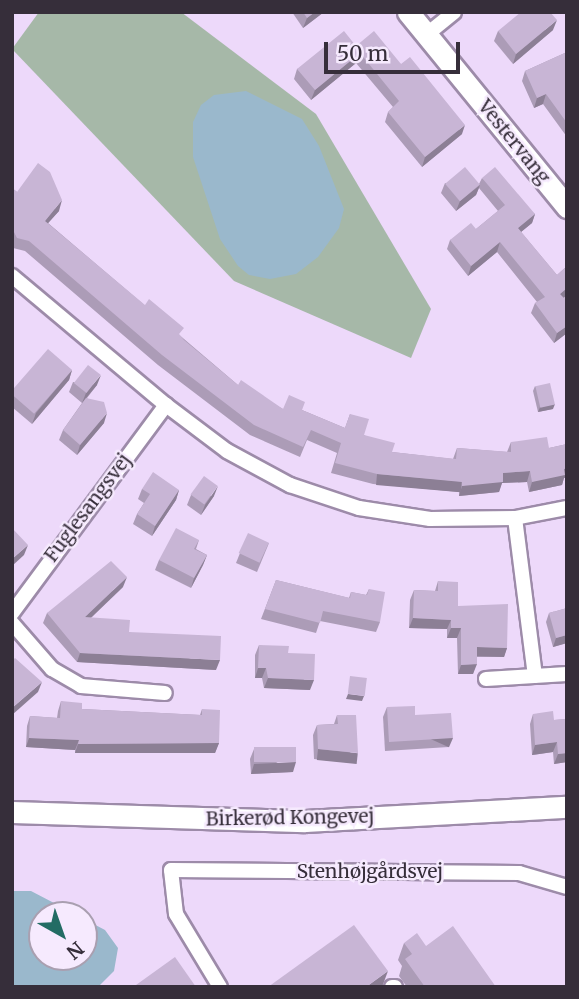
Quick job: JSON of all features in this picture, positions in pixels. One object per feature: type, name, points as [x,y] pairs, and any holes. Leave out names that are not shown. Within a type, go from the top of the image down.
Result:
[{"type":"main road","name":"Vestervang","points":[[408,12],[567,207]]},
{"type":"main road","name":"Birkerød Kongevej","points":[[12,811],[305,821],[567,807]]},
{"type":"street","points":[[426,35],[454,12]]},
{"type":"street","points":[[12,276],[166,405],[227,451],[290,485],[359,508],[430,519],[515,519],[567,508]]},
{"type":"street","name":"Fuglesangsvej","points":[[12,613],[166,405]]},
{"type":"street","points":[[515,519],[535,676]]},
{"type":"street","points":[[12,623],[52,669],[81,686],[165,693]]},
{"type":"street","points":[[486,679],[567,674]]},
{"type":"street","name":"Stenhøjgårdsvej","points":[[219,987],[180,925],[172,870],[519,873],[567,887]]},
{"type":"green space","points":[[39,12],[181,12],[316,114],[431,309],[411,358],[234,281],[12,49]]},
{"type":"water","points":[[246,91],[302,119],[319,146],[344,209],[339,228],[318,257],[296,274],[270,279],[249,275],[238,266],[220,239],[193,157],[193,122],[201,105],[214,95]]},
{"type":"water","points":[[12,891],[31,891],[50,901],[28,901],[28,971],[98,971],[98,926],[105,930],[118,948],[114,971],[98,987],[12,987]]},
{"type":"building","points":[[303,12],[315,12],[307,18]]},
{"type":"building","points":[[521,12],[550,12],[557,20],[516,54],[498,31]]},
{"type":"building","points":[[344,31],[356,46],[374,31],[401,64],[410,57],[465,125],[425,157],[388,112],[399,101],[360,53],[315,90],[297,69]]},
{"type":"building","points":[[567,52],[567,123],[546,94],[537,98],[525,71]]},
{"type":"building","points":[[38,163],[50,172],[62,200],[45,221],[145,305],[149,299],[184,328],[179,334],[184,340],[238,385],[241,380],[283,409],[289,395],[305,402],[302,410],[345,428],[350,414],[369,419],[364,435],[395,443],[392,452],[456,459],[457,448],[511,452],[511,442],[547,437],[549,448],[567,444],[565,475],[532,482],[530,471],[503,473],[503,482],[462,486],[462,482],[377,474],[335,463],[341,443],[311,430],[303,447],[254,425],[162,355],[29,241],[17,238],[12,228],[12,188],[17,192]]},
{"type":"building","points":[[465,167],[480,185],[460,201],[445,184]]},
{"type":"building","points":[[495,167],[535,214],[518,228],[557,275],[567,266],[567,288],[560,294],[567,301],[567,326],[557,333],[535,303],[545,297],[500,242],[471,266],[450,240],[471,223],[476,229],[505,205],[482,178]]},
{"type":"building","points":[[48,349],[72,370],[34,414],[12,395],[12,390]]},
{"type":"building","points":[[88,365],[101,375],[86,393],[74,383]]},
{"type":"building","points":[[550,383],[555,404],[540,408],[535,386]]},
{"type":"building","points":[[86,398],[104,402],[107,413],[80,445],[63,430]]},
{"type":"building","points":[[153,472],[179,490],[155,526],[137,514],[150,494],[142,489]]},
{"type":"building","points":[[204,476],[218,486],[204,505],[190,495]]},
{"type":"building","points":[[12,528],[28,545],[12,559]]},
{"type":"building","points":[[176,528],[199,540],[194,549],[207,555],[194,578],[159,560]]},
{"type":"building","points":[[248,533],[269,543],[260,563],[239,553]]},
{"type":"building","points":[[111,561],[127,577],[85,617],[130,620],[129,632],[221,636],[220,660],[80,653],[47,613]]},
{"type":"building","points":[[276,580],[350,598],[351,592],[367,595],[369,589],[385,592],[380,622],[323,611],[320,623],[265,609]]},
{"type":"building","points":[[438,581],[458,582],[458,606],[508,604],[507,648],[477,647],[477,664],[461,665],[461,628],[451,628],[451,620],[413,618],[414,590],[438,591]]},
{"type":"building","points":[[567,608],[567,635],[556,638],[549,613]]},
{"type":"building","points":[[259,645],[289,646],[288,653],[315,654],[314,680],[268,678],[266,668],[258,668]]},
{"type":"building","points":[[15,658],[42,682],[12,708],[12,661]]},
{"type":"building","points":[[350,676],[367,678],[365,696],[348,694]]},
{"type":"building","points":[[61,701],[82,703],[82,709],[202,715],[202,709],[220,710],[219,743],[78,744],[79,740],[29,738],[30,716],[60,718]]},
{"type":"building","points":[[415,706],[415,715],[451,713],[453,738],[389,742],[387,707]]},
{"type":"building","points":[[553,711],[554,720],[567,719],[567,753],[558,754],[557,742],[535,745],[533,714]]},
{"type":"building","points":[[337,715],[356,715],[358,753],[318,749],[317,725],[338,724]]},
{"type":"building","points":[[254,747],[296,747],[296,762],[254,762]]},
{"type":"building","points":[[354,925],[388,971],[366,987],[268,987]]},
{"type":"building","points":[[453,926],[496,987],[425,987],[405,959],[412,954],[404,943],[417,933],[426,946]]},
{"type":"building","points":[[175,957],[196,987],[137,987],[136,985]]}]
